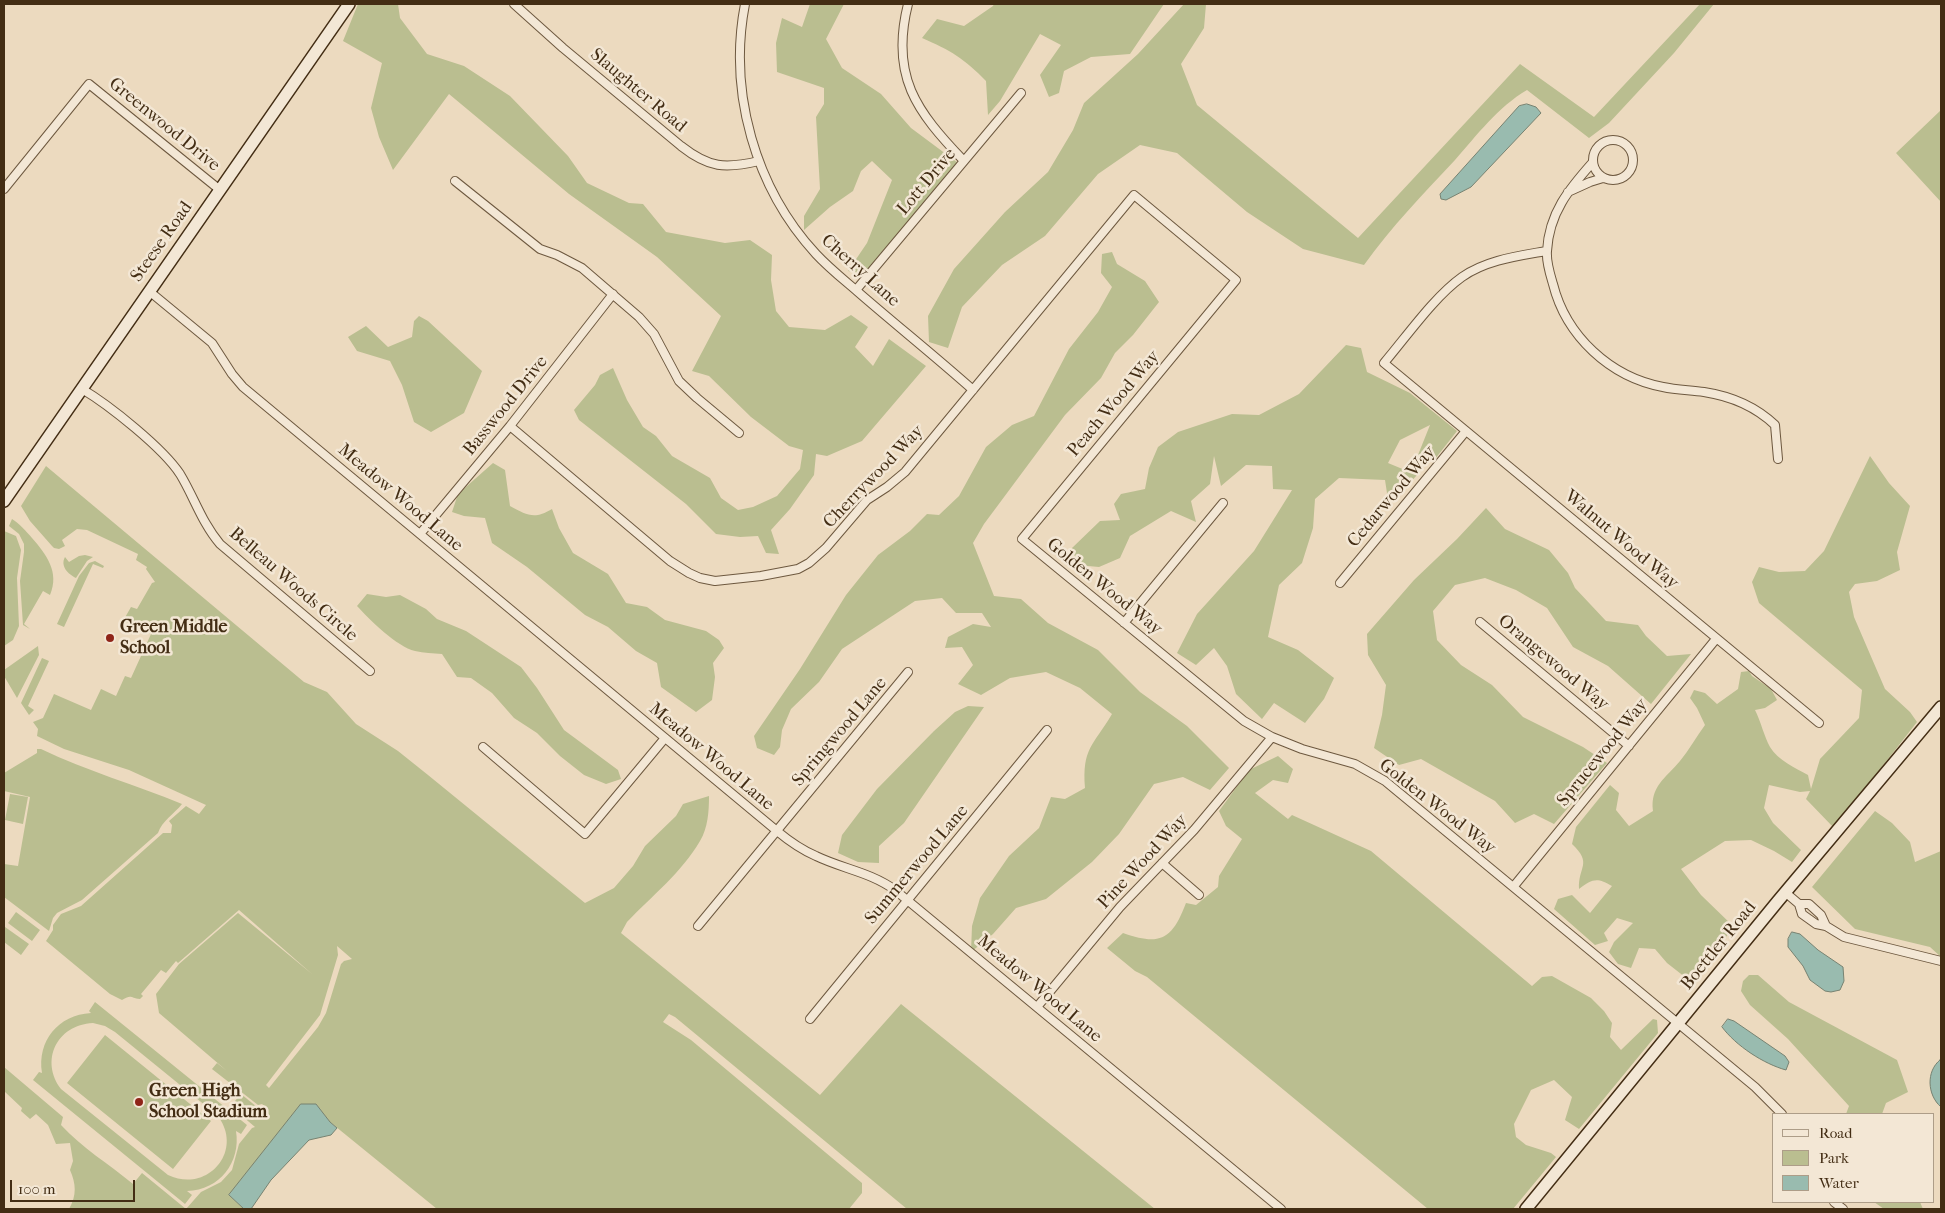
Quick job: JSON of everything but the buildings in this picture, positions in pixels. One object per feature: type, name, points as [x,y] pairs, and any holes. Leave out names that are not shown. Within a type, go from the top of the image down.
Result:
[{"type":"street","name":"Steese Road","points":[[4,501],[349,4]]},
{"type":"street","name":"Slaughter Road","points":[[514,4],[570,54],[699,160],[716,166],[730,166],[759,161]]},
{"type":"street","name":"Cherry Lane","points":[[745,4],[739,49],[741,86],[750,132],[759,161],[780,205],[800,234],[835,273],[973,390]]},
{"type":"street","points":[[908,4],[902,38],[909,84],[926,118],[964,161]]},
{"type":"street","name":"Greenwood Drive","points":[[4,189],[89,84],[220,190]]},
{"type":"street","name":"Lott Drive","points":[[856,290],[1021,93]]},
{"type":"street","points":[[1566,193],[1590,182],[1603,178],[1616,180],[1627,174],[1633,163],[1630,150],[1620,141],[1606,141],[1596,150],[1593,162],[1566,193],[1553,221],[1546,252],[1557,301],[1570,325],[1583,343],[1607,363],[1622,373],[1640,381],[1662,387],[1725,396],[1766,416],[1775,425],[1778,459]]},
{"type":"street","points":[[1593,162],[1603,178]]},
{"type":"street","points":[[455,181],[540,249],[557,255],[582,268],[639,316],[654,334],[679,381],[739,433]]},
{"type":"street","name":"Peach Wood Way","points":[[1036,521],[1236,280],[1134,195],[1127,204]]},
{"type":"street","name":"Cherrywood Way","points":[[510,426],[680,568],[700,578],[727,581],[791,571],[809,563],[818,556],[867,500],[905,472],[1127,204]]},
{"type":"street","name":"Walnut Wood Way","points":[[1546,252],[1511,257],[1483,266],[1463,276],[1446,289],[1384,363],[1819,723]]},
{"type":"street","name":"Meadow Wood Lane","points":[[149,291],[212,343],[232,374],[243,387],[777,831],[799,847],[816,856],[873,876],[888,885],[1281,1209]]},
{"type":"street","name":"Basswood Drive","points":[[420,534],[510,426],[613,294]]},
{"type":"street","name":"Belleau Woods Circle","points":[[82,389],[106,405],[166,456],[184,481],[207,526],[220,544],[370,671]]},
{"type":"street","name":"Cedarwood Way","points":[[1340,583],[1466,431]]},
{"type":"street","points":[[1124,623],[1223,503]]},
{"type":"street","name":"Golden Wood Way","points":[[1036,521],[1022,539],[1235,714],[1272,737],[1346,761],[1385,781],[1755,1086],[1781,1113]]},
{"type":"street","name":"Orangewood Way","points":[[1480,622],[1629,746]]},
{"type":"street","name":"Sprucewood Way","points":[[1514,886],[1716,639]]},
{"type":"street","name":"Springwood Lane","points":[[698,926],[908,672]]},
{"type":"street","name":"Boettler Road","points":[[1526,1209],[1941,707]]},
{"type":"street","name":"Summerwood Lane","points":[[810,1020],[1047,730]]},
{"type":"street","name":"Pine Wood Way","points":[[1037,1007],[1120,907],[1214,808],[1272,737]]},
{"type":"street","points":[[483,747],[585,834],[665,738]]},
{"type":"street","points":[[1162,863],[1199,895]]},
{"type":"street","points":[[1786,893],[1799,904],[1809,904],[1821,915],[1826,926],[1844,937],[1941,961]]},
{"type":"green space","points":[[358,4],[398,4],[400,18],[427,54],[464,66],[510,96],[568,156],[587,183],[629,203],[643,204],[666,232],[725,243],[750,240],[772,255],[771,280],[776,311],[789,327],[825,330],[851,315],[868,327],[855,347],[873,366],[889,339],[926,366],[862,441],[827,456],[816,454],[814,475],[790,509],[771,530],[779,554],[766,553],[758,536],[740,537],[716,534],[686,504],[579,420],[574,410],[595,385],[600,375],[613,368],[627,400],[643,427],[656,436],[672,456],[710,478],[721,498],[738,510],[753,507],[777,496],[800,469],[803,450],[789,446],[751,417],[709,376],[692,371],[721,316],[657,257],[569,194],[449,94],[393,170],[379,137],[371,108],[382,63],[343,41]]},
{"type":"green space","points":[[810,4],[844,4],[826,39],[842,68],[881,94],[911,128],[958,163],[864,274],[848,271],[867,243],[892,180],[872,161],[861,171],[853,191],[830,207],[804,230],[804,216],[820,189],[816,117],[824,104],[824,88],[777,72],[776,43],[782,18],[802,27]]},
{"type":"green space","points":[[994,4],[1164,4],[1130,54],[1091,57],[1064,71],[1059,93],[1049,97],[1040,75],[1061,45],[1040,34],[1000,101],[988,115],[986,81],[957,56],[922,38],[937,19],[964,26]]},
{"type":"green space","points":[[1184,4],[1206,4],[1204,28],[1181,64],[1197,105],[1358,238],[1520,64],[1594,117],[1700,4],[1714,4],[1674,53],[1609,123],[1589,138],[1527,90],[1516,97],[1480,131],[1396,224],[1364,265],[1303,249],[1247,212],[1177,153],[1140,145],[1098,174],[1045,236],[1002,265],[962,307],[948,348],[929,342],[928,316],[954,269],[1005,212],[1048,172],[1073,130],[1084,103],[1138,54]]},
{"type":"green space","points":[[1941,110],[1941,202],[1896,153]]},
{"type":"green space","points":[[1112,252],[1117,264],[1145,281],[1159,302],[1133,335],[1115,353],[1101,378],[1065,415],[984,524],[973,543],[994,596],[1021,599],[1048,623],[1098,650],[1140,692],[1187,726],[1229,768],[1210,790],[1183,777],[1154,784],[1119,834],[1092,862],[1046,899],[1016,908],[993,934],[971,952],[972,926],[980,898],[1009,856],[1039,828],[1051,797],[1065,799],[1085,788],[1087,755],[1112,714],[1080,688],[1046,672],[1010,678],[981,695],[958,684],[973,665],[962,647],[945,648],[948,637],[973,624],[991,627],[982,613],[956,613],[942,598],[915,601],[842,649],[819,682],[791,709],[782,730],[780,747],[774,755],[757,748],[754,736],[800,669],[846,595],[878,555],[910,531],[927,514],[939,515],[959,496],[986,447],[1012,425],[1034,416],[1069,349],[1098,312],[1112,287],[1101,273],[1102,254]]},
{"type":"green space","points":[[419,316],[428,321],[482,371],[464,413],[431,432],[414,422],[402,385],[390,361],[357,351],[348,337],[366,326],[388,347],[412,337],[414,321]]},
{"type":"green space","points":[[1346,345],[1361,348],[1367,372],[1410,393],[1457,431],[1435,459],[1416,460],[1430,425],[1400,440],[1388,463],[1417,475],[1389,506],[1385,480],[1339,478],[1315,499],[1313,528],[1302,563],[1279,585],[1268,637],[1298,650],[1334,678],[1324,699],[1305,723],[1274,703],[1262,719],[1236,694],[1227,666],[1214,648],[1196,665],[1177,653],[1197,614],[1254,551],[1292,490],[1273,489],[1272,466],[1246,465],[1221,486],[1214,456],[1210,484],[1191,501],[1196,522],[1171,511],[1130,536],[1120,558],[1099,567],[1078,565],[1072,548],[1100,521],[1120,520],[1114,504],[1121,494],[1145,489],[1149,468],[1158,447],[1178,432],[1232,414],[1259,415],[1299,394]]},
{"type":"green space","points":[[1870,456],[1889,483],[1910,506],[1897,552],[1900,570],[1877,581],[1855,584],[1849,592],[1854,617],[1885,689],[1910,712],[1917,722],[1834,828],[1806,799],[1810,791],[1800,792],[1769,785],[1764,808],[1773,823],[1801,850],[1792,862],[1751,840],[1725,841],[1681,869],[1701,895],[1734,927],[1690,981],[1667,963],[1655,949],[1639,948],[1631,968],[1618,964],[1609,952],[1614,942],[1633,923],[1617,918],[1604,933],[1608,941],[1595,945],[1554,909],[1558,899],[1572,895],[1590,913],[1612,886],[1595,880],[1579,889],[1583,861],[1582,856],[1572,844],[1576,827],[1610,785],[1619,793],[1616,810],[1629,826],[1653,811],[1654,795],[1660,783],[1683,757],[1705,725],[1690,698],[1694,690],[1705,693],[1717,704],[1738,689],[1741,672],[1749,671],[1752,676],[1771,689],[1777,700],[1765,708],[1755,710],[1766,738],[1777,756],[1808,775],[1811,789],[1820,759],[1859,718],[1862,690],[1759,603],[1752,582],[1759,567],[1779,572],[1805,571],[1824,551]]},
{"type":"green space","points":[[493,463],[505,470],[510,506],[531,515],[540,514],[552,509],[559,528],[573,553],[608,574],[626,603],[647,607],[665,620],[706,631],[719,640],[724,648],[713,663],[715,677],[712,700],[696,712],[661,687],[657,663],[636,651],[608,627],[585,615],[527,567],[492,543],[485,518],[464,516],[452,512],[458,494]]},
{"type":"green space","points":[[46,466],[304,682],[327,692],[356,724],[398,751],[585,903],[614,888],[633,866],[645,846],[676,816],[683,804],[709,796],[708,813],[703,836],[693,852],[685,863],[627,922],[621,933],[820,1095],[901,1004],[1155,1209],[907,1209],[669,1014],[663,1022],[691,1040],[862,1183],[862,1193],[849,1209],[437,1209],[330,1122],[315,1104],[229,1195],[244,1209],[186,1209],[201,1192],[221,1182],[232,1170],[239,1144],[255,1127],[235,1110],[233,1107],[235,1101],[241,1094],[257,1107],[261,1115],[267,1108],[262,1104],[258,1105],[212,1069],[217,1063],[227,1071],[159,1013],[156,994],[179,964],[238,913],[312,974],[239,910],[178,963],[176,961],[166,973],[161,970],[141,994],[143,996],[140,999],[129,997],[122,1000],[110,994],[46,941],[53,930],[53,925],[61,914],[81,906],[163,833],[171,833],[172,825],[169,821],[186,806],[199,814],[206,805],[129,770],[64,749],[37,736],[38,729],[33,722],[43,718],[54,694],[91,710],[101,689],[116,696],[125,676],[131,678],[151,634],[123,621],[131,607],[137,609],[152,583],[155,582],[146,569],[147,567],[136,560],[138,554],[87,530],[77,529],[62,540],[65,546],[59,549],[54,548],[30,521],[21,506]],"holes":[[[337,946],[352,959],[341,964],[326,1013],[318,1027],[269,1088],[266,1085],[320,1015],[338,955]]]},
{"type":"green space","points":[[1486,508],[1505,529],[1549,550],[1568,573],[1575,588],[1606,621],[1638,625],[1646,636],[1667,656],[1691,654],[1651,704],[1608,666],[1573,647],[1547,608],[1516,590],[1485,578],[1455,585],[1433,611],[1437,640],[1461,665],[1492,685],[1523,717],[1583,747],[1607,763],[1554,824],[1534,814],[1515,823],[1495,801],[1421,759],[1399,765],[1374,748],[1382,715],[1386,685],[1368,655],[1367,634],[1414,580]]},
{"type":"green space","points":[[12,519],[25,530],[42,550],[52,571],[53,587],[50,595],[43,591],[24,624],[30,629],[23,625],[20,581],[24,544],[19,534],[9,526]]},
{"type":"green space","points":[[4,531],[16,536],[21,550],[17,578],[19,626],[13,640],[4,646]]},
{"type":"green space","points":[[85,555],[93,557],[87,561],[76,578],[64,567],[65,557],[69,562]]},
{"type":"green space","points":[[95,561],[104,566],[103,568],[93,564],[64,627],[57,624],[79,576],[89,563]]},
{"type":"green space","points":[[367,594],[386,597],[400,595],[426,609],[437,619],[466,631],[521,667],[564,730],[618,770],[621,779],[606,784],[584,775],[560,756],[537,733],[514,718],[492,693],[471,678],[457,677],[442,654],[415,651],[400,644],[376,625],[357,606]]},
{"type":"green space","points":[[38,646],[39,655],[17,698],[4,676],[4,670]]},
{"type":"green space","points":[[42,658],[49,661],[28,706],[34,710],[29,715],[21,703]]},
{"type":"green space","points":[[968,706],[984,707],[904,823],[879,846],[879,863],[858,862],[838,853],[842,835],[877,789],[934,731],[955,712]]},
{"type":"green space","points":[[37,749],[182,804],[165,821],[158,833],[82,900],[57,913],[53,918],[49,931],[4,897],[4,864],[18,866],[30,797],[4,791],[4,773],[37,753]]},
{"type":"green space","points":[[1278,756],[1293,769],[1288,783],[1273,780],[1255,793],[1288,819],[1292,815],[1371,851],[1532,986],[1542,977],[1552,976],[1591,998],[1604,1011],[1612,1023],[1610,1037],[1621,1050],[1653,1019],[1657,1020],[1658,1033],[1579,1129],[1565,1120],[1572,1097],[1554,1080],[1531,1090],[1514,1124],[1516,1137],[1526,1145],[1551,1153],[1556,1157],[1513,1209],[1428,1209],[1147,977],[1135,971],[1107,948],[1123,933],[1146,939],[1163,937],[1175,925],[1186,903],[1196,905],[1218,887],[1219,876],[1242,839],[1226,826],[1219,811],[1249,770]]},
{"type":"green space","points":[[10,794],[28,797],[23,824],[5,820]]},
{"type":"green space","points":[[1875,811],[1892,823],[1910,842],[1915,862],[1941,851],[1941,957],[1930,947],[1855,929],[1812,887]]},
{"type":"green space","points":[[16,912],[40,930],[32,941],[8,923]]},
{"type":"green space","points":[[5,927],[29,944],[21,955],[4,942]]},
{"type":"green space","points":[[1749,975],[1758,975],[1789,1002],[1897,1060],[1908,1092],[1886,1103],[1882,1113],[1846,1113],[1849,1106],[1788,1039],[1750,1005],[1741,991],[1743,981]]},
{"type":"green space","points":[[95,1002],[247,1125],[241,1134],[236,1131],[235,1153],[226,1172],[209,1186],[187,1191],[192,1195],[185,1204],[33,1080],[39,1072],[42,1073],[41,1061],[43,1050],[52,1032],[60,1024],[79,1015],[91,1013],[89,1011]],"holes":[[[93,1023],[105,1026],[115,1032],[217,1115],[225,1128],[227,1142],[224,1154],[218,1165],[208,1174],[196,1179],[183,1179],[168,1175],[61,1089],[52,1067],[52,1056],[55,1046],[61,1037],[69,1030],[80,1025]]]},
{"type":"green space","name":"Green High School Stadium","points":[[105,1035],[211,1121],[173,1169],[67,1083]]},
{"type":"green space","points":[[4,1067],[63,1117],[61,1125],[96,1156],[133,1184],[142,1173],[186,1209],[69,1209],[75,1190],[70,1170],[73,1161],[70,1143],[56,1144],[48,1125],[36,1114],[30,1119],[21,1111],[22,1108],[4,1091]]},
{"type":"green space","points":[[1875,1203],[1920,1203],[1923,1209],[1884,1209]]},
{"type":"water","points":[[1527,104],[1536,107],[1541,113],[1471,187],[1446,200],[1441,199],[1440,194],[1519,106]]},
{"type":"water","points":[[1792,932],[1800,934],[1818,950],[1843,967],[1844,981],[1840,990],[1825,991],[1810,980],[1803,966],[1788,947],[1788,939]]},
{"type":"water","points":[[1728,1019],[1734,1021],[1785,1056],[1789,1062],[1786,1070],[1760,1059],[1735,1041],[1722,1027]]},
{"type":"water","points":[[1940,1060],[1941,1107],[1933,1096],[1930,1083],[1932,1070]]},
{"type":"water","points":[[301,1104],[316,1104],[337,1128],[331,1135],[309,1140],[271,1180],[251,1209],[244,1209],[229,1195]]},
{"type":"place","name":"Green Middle School","points":[[110,638]]},
{"type":"place","name":"Green High School Stadium","points":[[139,1102]]}]
